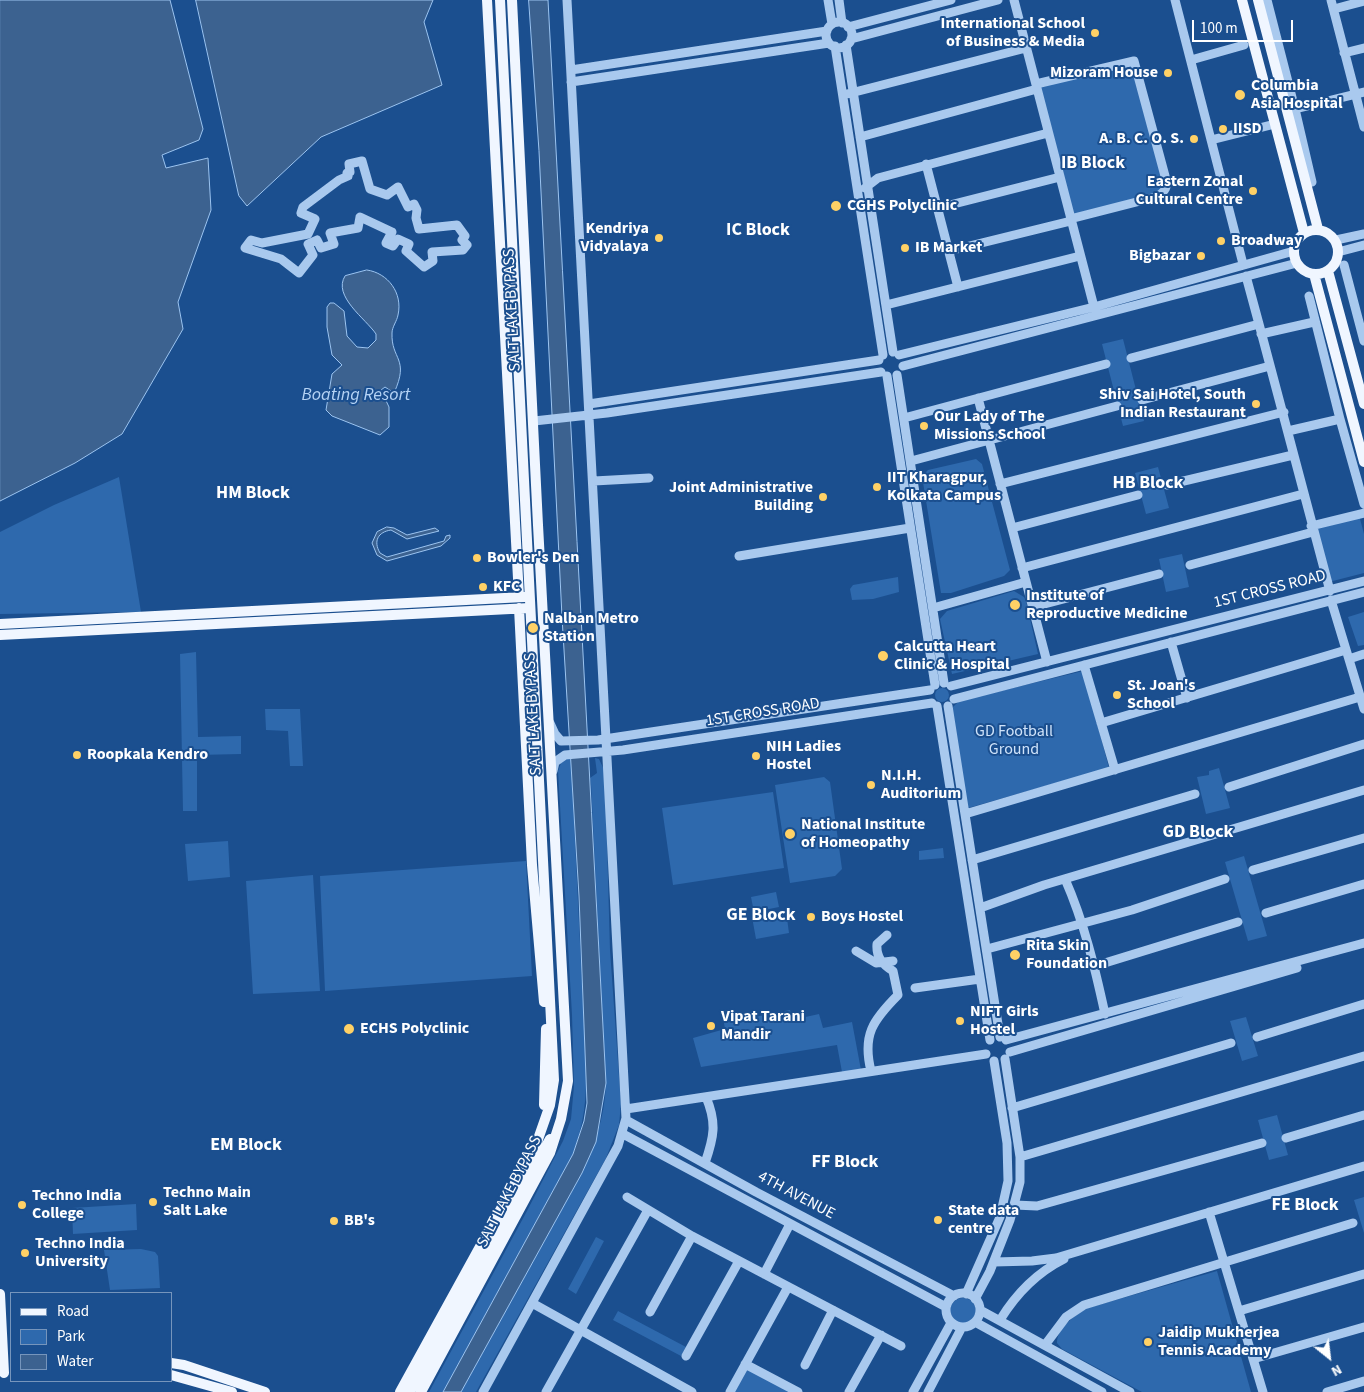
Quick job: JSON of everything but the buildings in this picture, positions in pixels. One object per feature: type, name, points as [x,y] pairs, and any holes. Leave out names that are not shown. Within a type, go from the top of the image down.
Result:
[{"type":"main road","name":"SALT LAKE BYPASS","points":[[488,0],[516,421]]},
{"type":"main road","name":"SALT LAKE BYPASS","points":[[400,1392],[539,1148],[545,1110],[554,1080],[551,1002],[546,986],[534,893],[524,694],[523,600],[500,0]]},
{"type":"main road","name":"SALT LAKE BYPASS","points":[[421,1392],[550,1153],[566,1098],[569,1074],[512,0]]},
{"type":"main road","points":[[1242,0],[1304,233]]},
{"type":"main road","points":[[1258,0],[1318,229]]},
{"type":"main road","points":[[1318,229],[1326,231],[1343,250],[1328,271],[1314,274],[1304,271],[1297,263],[1294,251],[1295,244],[1304,233],[1318,229]]},
{"type":"main road","points":[[1328,271],[1364,404]]},
{"type":"main road","points":[[1314,274],[1364,462]]},
{"type":"main road","points":[[516,421],[534,421]]},
{"type":"main road","name":"SALT LAKE BYPASS","points":[[523,600],[530,608],[544,873],[546,986],[545,1110]]},
{"type":"main road","points":[[0,635],[119,624],[523,600]]},
{"type":"main road","points":[[0,624],[119,624]]},
{"type":"main road","points":[[524,694],[536,708]]},
{"type":"main road","points":[[534,893],[544,873]]},
{"type":"main road","points":[[546,986],[563,983]]},
{"type":"main road","points":[[410,1392],[539,1148],[556,1131]]},
{"type":"main road","points":[[0,1294],[5,1373]]},
{"type":"main road","points":[[172,1363],[184,1364],[265,1392]]},
{"type":"main road","points":[[172,1375],[232,1392]]},
{"type":"street","points":[[483,1392],[623,1134],[626,1120],[603,752],[594,482],[567,0]]},
{"type":"street","points":[[828,0],[829,28],[858,196],[881,357],[912,538],[932,688],[990,1040]]},
{"type":"street","points":[[839,0],[845,25],[851,32],[848,42],[853,93],[886,305],[896,353],[903,366]]},
{"type":"street","points":[[571,70],[750,43],[874,20],[951,0]]},
{"type":"street","points":[[571,82],[848,42],[978,3],[998,0]]},
{"type":"street","points":[[1014,0],[1094,307]]},
{"type":"street","points":[[1175,0],[1243,264]]},
{"type":"street","points":[[1267,0],[1312,182]]},
{"type":"street","points":[[1331,0],[1344,53],[1360,93],[1364,127]]},
{"type":"street","points":[[1334,9],[1364,1]]},
{"type":"street","points":[[874,20],[877,32]]},
{"type":"street","points":[[750,43],[752,55]]},
{"type":"street","points":[[1191,60],[1244,45]]},
{"type":"street","points":[[842,96],[1026,48]]},
{"type":"street","points":[[1344,53],[1364,48]]},
{"type":"street","points":[[655,57],[656,69]]},
{"type":"street","points":[[860,137],[1036,86],[1134,61],[1166,181],[1165,192],[1156,198],[949,251]]},
{"type":"street","points":[[1295,109],[1360,93]]},
{"type":"street","points":[[1211,140],[1275,124]]},
{"type":"street","points":[[858,196],[878,178],[1048,133]]},
{"type":"street","points":[[362,161],[370,189],[387,195],[398,187],[408,207],[414,204],[417,210],[416,218],[419,229],[457,225],[465,236],[462,240],[467,245],[463,250],[432,252],[433,261],[424,267],[406,251],[409,244],[405,240],[398,239],[393,246],[386,243],[392,232],[360,217],[358,228],[330,233],[334,244],[321,248],[317,240],[308,244],[313,256],[299,273],[281,259],[245,248],[251,240],[262,244],[308,234],[315,219],[301,213],[303,207],[348,176],[347,173],[350,172],[349,164],[362,161]]},
{"type":"street","points":[[926,164],[958,287]]},
{"type":"street","points":[[938,208],[1060,177]]},
{"type":"street","points":[[1336,240],[1364,234]]},
{"type":"street","points":[[1343,250],[1364,245]]},
{"type":"street","points":[[975,1299],[994,1262],[1015,1205],[1020,1182],[1020,1157],[1012,1108],[1008,1056],[1010,1047],[1003,1039],[986,950],[965,814],[951,702],[954,692],[948,684],[934,608],[898,375],[903,366],[1138,299],[1243,264],[1294,251]]},
{"type":"street","points":[[886,305],[1080,256]]},
{"type":"street","points":[[589,404],[881,357],[1062,320],[1094,307],[1246,276],[1297,263]]},
{"type":"street","points":[[1344,265],[1361,312],[1364,341]]},
{"type":"street","points":[[1246,276],[1284,412],[1302,494],[1330,591]]},
{"type":"street","points":[[1309,296],[1314,322],[1364,504]]},
{"type":"street","points":[[1261,334],[1314,322]]},
{"type":"street","points":[[1130,358],[1259,324]]},
{"type":"street","points":[[904,418],[1106,364]]},
{"type":"street","points":[[1142,400],[1270,366]]},
{"type":"street","points":[[534,421],[590,415],[884,374],[898,375]]},
{"type":"street","points":[[978,398],[1047,662]]},
{"type":"street","points":[[911,461],[1117,406]]},
{"type":"street","points":[[1000,484],[1284,412]]},
{"type":"street","points":[[1288,431],[1340,419]]},
{"type":"street","points":[[1167,485],[1293,455]]},
{"type":"street","points":[[594,482],[649,478]]},
{"type":"street","points":[[1022,568],[1302,494]]},
{"type":"street","points":[[1012,528],[1138,495]]},
{"type":"street","points":[[1190,565],[1364,513]]},
{"type":"street","points":[[739,556],[910,528]]},
{"type":"street","points":[[912,538],[922,537]]},
{"type":"street","points":[[1033,607],[1159,574]]},
{"type":"street","name":"1ST CROSS ROAD","points":[[550,722],[558,738],[565,742],[603,739],[932,688],[1047,662],[1364,581]]},
{"type":"street","points":[[934,608],[1026,582]]},
{"type":"street","name":"1ST CROSS ROAD","points":[[552,772],[555,762],[565,755],[603,752],[951,702],[1124,654],[1364,592]]},
{"type":"street","points":[[1292,600],[1295,610]]},
{"type":"street","points":[[1331,600],[1364,709]]},
{"type":"street","points":[[1197,624],[1199,635]]},
{"type":"street","points":[[1171,642],[1187,698]]},
{"type":"street","points":[[1122,643],[1124,654]]},
{"type":"street","points":[[1101,723],[1347,655],[1364,654]]},
{"type":"street","points":[[1084,665],[1115,770]]},
{"type":"street","points":[[965,814],[1360,697]]},
{"type":"street","points":[[850,702],[852,715]]},
{"type":"street","points":[[689,727],[690,739]]},
{"type":"street","points":[[1230,786],[1364,744]]},
{"type":"street","points":[[980,908],[1065,879],[1364,790]]},
{"type":"street","points":[[972,860],[1195,794]]},
{"type":"street","points":[[1253,870],[1364,838]]},
{"type":"street","points":[[1065,879],[1095,966],[1105,1014]]},
{"type":"street","points":[[986,950],[1081,924],[1225,879]]},
{"type":"street","points":[[1266,913],[1364,884]]},
{"type":"street","points":[[1095,966],[1238,922]]},
{"type":"street","points":[[871,1071],[866,1052],[868,1034],[885,1008],[898,996],[893,971],[882,962],[876,953],[877,944],[887,935]]},
{"type":"street","points":[[974,939],[985,937]]},
{"type":"street","points":[[994,1061],[1143,1008],[1364,943]]},
{"type":"street","points":[[1277,970],[1364,948]]},
{"type":"street","points":[[856,951],[876,963],[893,961]]},
{"type":"street","points":[[915,988],[980,978]]},
{"type":"street","points":[[1257,1037],[1364,1004]]},
{"type":"street","points":[[966,1294],[1000,1217],[1008,1181],[1007,1143],[994,1061],[986,1054],[986,1044],[990,1040],[1003,1039],[1105,1014],[1143,1008]]},
{"type":"street","points":[[1067,1024],[1070,1034]]},
{"type":"street","points":[[1012,1108],[1231,1043]]},
{"type":"street","points":[[626,1109],[986,1054]]},
{"type":"street","points":[[1020,1157],[1364,1056]]},
{"type":"street","points":[[705,1163],[714,1138],[712,1110],[706,1097]]},
{"type":"street","points":[[1286,1138],[1364,1115]]},
{"type":"street","name":"4TH AVENUE","points":[[626,1120],[756,1192],[954,1296]]},
{"type":"street","name":"4TH AVENUE","points":[[623,1134],[946,1308]]},
{"type":"street","points":[[1015,1205],[1037,1206],[1262,1143]]},
{"type":"street","points":[[994,1262],[1044,1260],[1079,1251],[1364,1166]]},
{"type":"street","points":[[750,1202],[756,1192]]},
{"type":"street","points":[[627,1197],[692,1236],[901,1346]]},
{"type":"street","points":[[546,1392],[648,1210]]},
{"type":"street","points":[[1209,1212],[1263,1392]]},
{"type":"street","points":[[1045,1345],[1066,1317],[1084,1305],[1354,1223]]},
{"type":"street","points":[[764,1274],[790,1224]]},
{"type":"street","points":[[650,1312],[692,1236]]},
{"type":"street","points":[[1000,1320],[1019,1294],[1036,1276],[1079,1251]]},
{"type":"street","points":[[686,1356],[739,1261]]},
{"type":"street","points":[[1239,1312],[1364,1274]]},
{"type":"street","points":[[730,1392],[788,1287]]},
{"type":"street","points":[[962,1327],[952,1323],[946,1313],[946,1308],[954,1296],[966,1294],[975,1299],[980,1310],[1130,1392]]},
{"type":"street","points":[[532,1303],[692,1392]]},
{"type":"street","points":[[805,1365],[833,1310]]},
{"type":"street","points":[[928,1392],[962,1327],[974,1322],[980,1310]]},
{"type":"street","points":[[974,1322],[1102,1392]]},
{"type":"street","points":[[913,1392],[952,1323]]},
{"type":"street","points":[[1253,1359],[1364,1326]]},
{"type":"street","points":[[849,1392],[881,1335]]},
{"type":"street","points":[[746,1364],[798,1392]]},
{"type":"street","points":[[1074,1376],[1081,1365]]},
{"type":"street","points":[[1326,1392],[1364,1381]]},
{"type":"green space","points":[[1132,63],[1164,185],[1155,195],[1072,218],[1039,87]]},
{"type":"green space","points":[[1123,339],[1144,421],[1123,426],[1102,344]]},
{"type":"green space","points":[[976,459],[982,464],[1010,570],[1004,576],[951,593],[941,593],[922,476],[928,470]]},
{"type":"green space","points":[[1158,467],[1169,508],[1146,514],[1135,473]]},
{"type":"green space","points":[[119,477],[141,612],[0,614],[0,532],[54,505]]},
{"type":"green space","points":[[1359,515],[1364,534],[1364,573],[1329,582],[1315,527]]},
{"type":"green space","points":[[1182,554],[1189,587],[1166,592],[1159,559]]},
{"type":"green space","points":[[898,577],[899,592],[873,599],[852,600],[850,589],[853,585]]},
{"type":"green space","points":[[1014,591],[1024,597],[1026,601],[1038,654],[952,674],[940,619],[947,611]]},
{"type":"green space","points":[[1364,612],[1364,645],[1358,646],[1348,617]]},
{"type":"green space","points":[[196,652],[198,737],[241,736],[241,754],[197,755],[197,811],[183,811],[180,654]]},
{"type":"green space","name":"GD Football Ground","points":[[1083,671],[1109,768],[968,808],[951,709],[959,701]]},
{"type":"green space","points":[[942,688],[947,690],[949,695],[947,700],[942,702],[937,700],[935,695],[937,690]]},
{"type":"green space","points":[[265,709],[300,709],[303,766],[290,766],[288,731],[266,730]]},
{"type":"green space","points":[[567,757],[571,759],[586,1066],[586,1089],[582,1121],[573,1154],[443,1392],[429,1392],[527,1211],[563,1141],[571,1119],[574,1086],[572,1015],[558,771],[561,763]]},
{"type":"green space","points":[[595,758],[599,759],[605,772],[610,950],[621,1104],[619,1125],[606,1158],[476,1392],[461,1392],[582,1173],[595,1142],[601,1120],[606,1086],[590,778],[597,773]]},
{"type":"green space","points":[[1219,768],[1230,808],[1206,814],[1197,777],[1209,775],[1209,771]]},
{"type":"green space","points":[[824,777],[830,782],[842,869],[835,876],[790,883],[775,785]]},
{"type":"green space","points":[[773,792],[784,868],[673,885],[662,808]]},
{"type":"green space","points":[[228,841],[230,877],[188,881],[185,844]]},
{"type":"green space","points":[[943,848],[944,858],[919,860],[919,851]]},
{"type":"green space","points":[[1244,856],[1267,936],[1248,941],[1225,862]]},
{"type":"green space","points":[[526,861],[532,976],[325,991],[320,876]]},
{"type":"green space","points":[[313,875],[320,991],[253,994],[246,881]]},
{"type":"green space","points":[[776,892],[779,907],[754,912],[751,897]]},
{"type":"green space","points":[[786,911],[789,933],[756,939],[752,917]]},
{"type":"green space","points":[[790,1010],[792,1020],[819,1014],[823,1028],[852,1022],[861,1070],[842,1072],[837,1045],[701,1067],[693,1038],[725,1029],[724,1023]]},
{"type":"green space","points":[[1246,1017],[1258,1056],[1242,1061],[1230,1021]]},
{"type":"green space","points":[[1277,1115],[1288,1155],[1269,1160],[1258,1120]]},
{"type":"green space","points":[[1364,1197],[1364,1233],[1354,1200]]},
{"type":"green space","points":[[136,1204],[137,1230],[73,1234],[72,1208]]},
{"type":"green space","points":[[596,1237],[604,1241],[576,1294],[568,1289]]},
{"type":"green space","points":[[141,1249],[155,1252],[158,1256],[160,1288],[110,1290],[104,1250]]},
{"type":"green space","points":[[1217,1271],[1251,1392],[1142,1392],[1062,1349],[1057,1343],[1063,1328],[1084,1309]]},
{"type":"green space","points":[[963,1298],[972,1302],[976,1311],[972,1320],[963,1324],[954,1320],[950,1311],[954,1302]]},
{"type":"green space","points":[[618,1311],[686,1347],[681,1356],[613,1320]]},
{"type":"green space","points":[[747,1368],[793,1392],[734,1392]]},
{"type":"water","points":[[0,0],[170,0],[203,129],[199,140],[162,155],[166,168],[208,158],[211,210],[178,302],[183,329],[122,434],[75,463],[0,501]]},
{"type":"water","points":[[196,0],[433,0],[424,22],[442,85],[321,137],[247,206],[239,196]]},
{"type":"water","points":[[529,0],[548,0],[606,1083],[596,1142],[582,1173],[461,1392],[443,1392],[573,1154],[584,1121],[587,1103],[579,896],[562,617],[539,151]]},
{"type":"water","name":"Boating Resort","points":[[367,270],[381,275],[392,285],[396,292],[399,307],[392,333],[392,342],[399,360],[400,373],[394,393],[385,387],[381,390],[389,407],[389,427],[380,435],[332,416],[326,410],[332,374],[342,365],[332,355],[327,327],[327,307],[330,303],[334,303],[344,311],[347,336],[357,347],[368,348],[376,340],[376,334],[346,299],[342,284],[345,276]]},
{"type":"water","points":[[387,527],[394,528],[407,535],[435,528],[439,531],[407,539],[391,530],[383,533],[378,538],[377,545],[380,553],[387,557],[444,541],[446,536],[450,535],[450,538],[441,546],[387,561],[377,555],[372,543],[377,532]]},
{"type":"place","name":"International School of Business & Media","points":[[1095,33]]},
{"type":"place","name":"Mizoram House","points":[[1168,73]]},
{"type":"place","name":"Columbia Asia Hospital","points":[[1240,95]]},
{"type":"place","name":"IISD","points":[[1223,129]]},
{"type":"place","name":"A. B. C. O. S.","points":[[1194,139]]},
{"type":"place","name":"Eastern Zonal Cultural Centre","points":[[1253,191]]},
{"type":"place","name":"CGHS Polyclinic","points":[[836,206]]},
{"type":"place","name":"Kendriya Vidyalaya","points":[[659,238]]},
{"type":"place","name":"Broadway","points":[[1221,241]]},
{"type":"place","name":"IB Market","points":[[905,248]]},
{"type":"place","name":"Bigbazar","points":[[1201,256]]},
{"type":"place","name":"Shiv Sai Hotel, South Indian Restaurant","points":[[1256,404]]},
{"type":"place","name":"Our Lady of The Missions School","points":[[924,426]]},
{"type":"place","name":"IIT Kharagpur, Kolkata Campus","points":[[877,487]]},
{"type":"place","name":"Joint Administrative Building","points":[[823,497]]},
{"type":"place","name":"Bowler's Den","points":[[477,558]]},
{"type":"place","name":"KFC","points":[[483,587]]},
{"type":"place","name":"Institute of Reproductive Medicine","points":[[1015,605]]},
{"type":"place","name":"Nalban Metro Station","points":[[533,628]]},
{"type":"place","name":"Calcutta Heart Clinic & Hospital","points":[[883,656]]},
{"type":"place","name":"St. Joan's School","points":[[1117,695]]},
{"type":"place","name":"Roopkala Kendro","points":[[77,755]]},
{"type":"place","name":"NIH Ladies Hostel","points":[[756,756]]},
{"type":"place","name":"N.I.H. Auditorium","points":[[871,785]]},
{"type":"place","name":"National Institute of Homeopathy","points":[[790,834]]},
{"type":"place","name":"Boys Hostel","points":[[811,917]]},
{"type":"place","name":"Rita Skin Foundation","points":[[1015,955]]},
{"type":"place","name":"NIFT Girls Hostel","points":[[960,1021]]},
{"type":"place","name":"Vipat Tarani Mandir","points":[[711,1026]]},
{"type":"place","name":"ECHS Polyclinic","points":[[349,1029]]},
{"type":"place","name":"Techno Main Salt Lake","points":[[153,1202]]},
{"type":"place","name":"Techno India College","points":[[22,1205]]},
{"type":"place","name":"State data centre","points":[[938,1220]]},
{"type":"place","name":"BB's","points":[[334,1221]]},
{"type":"place","name":"Techno India University","points":[[25,1253]]},
{"type":"place","name":"Jaidip Mukherjea Tennis Academy","points":[[1148,1342]]},
{"type":"district","name":"IB Block","points":[[1093,164]]},
{"type":"district","name":"IC Block","points":[[758,231]]},
{"type":"district","name":"HB Block","points":[[1148,484]]},
{"type":"district","name":"HM Block","points":[[253,494]]},
{"type":"district","name":"GD Block","points":[[1198,833]]},
{"type":"district","name":"GE Block","points":[[761,916]]},
{"type":"district","name":"EM Block","points":[[246,1146]]},
{"type":"district","name":"FF Block","points":[[845,1163]]},
{"type":"district","name":"FE Block","points":[[1305,1206]]}]
